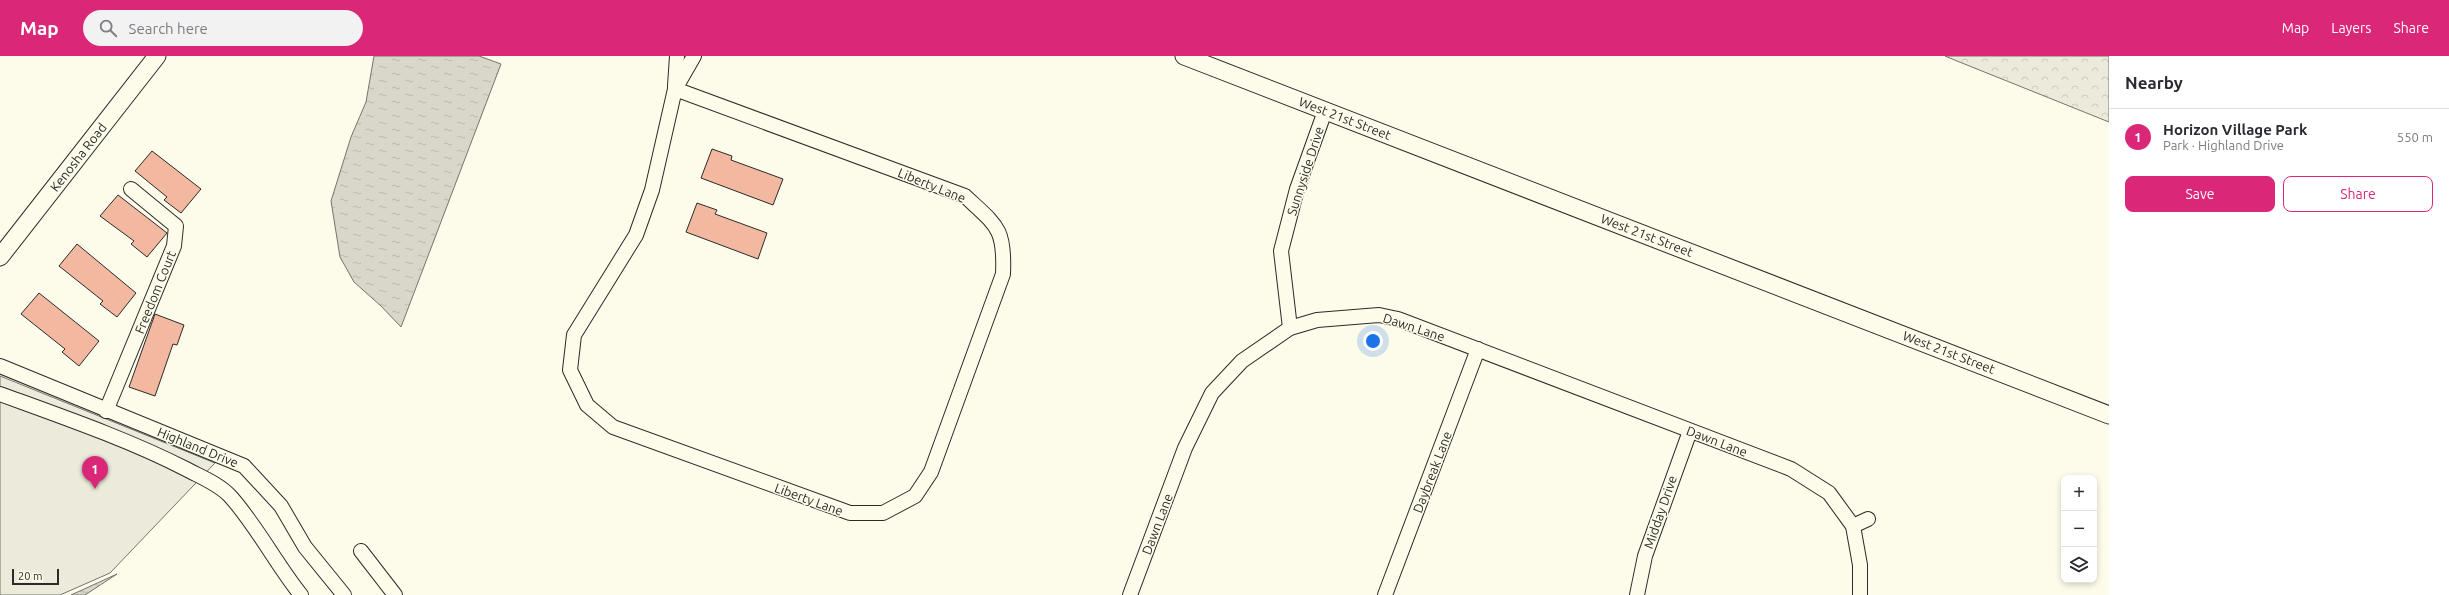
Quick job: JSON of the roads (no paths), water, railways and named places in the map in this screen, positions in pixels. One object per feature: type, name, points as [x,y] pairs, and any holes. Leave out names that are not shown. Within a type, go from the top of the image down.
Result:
[{"type":"street","name":"Kenosha Road","points":[[0,257],[157,56]]},
{"type":"street","name":"Liberty Lane","points":[[675,89],[965,196],[996,224],[1004,247],[1003,274],[931,472],[915,496],[883,513],[850,513],[613,427],[587,405],[570,370],[574,335],[636,235],[652,190],[675,89],[677,56]]},
{"type":"street","name":"Liberty Lane","points":[[675,89],[694,56]]},
{"type":"street","name":"West 21st Street","points":[[1184,56],[2109,415]]},
{"type":"street","name":"Sunnyside Drive","points":[[1290,328],[1281,251],[1296,188],[1325,111]]},
{"type":"street","name":"Freedom Court","points":[[106,410],[174,246],[176,226],[132,188]]},
{"type":"street","name":"Dawn Lane","points":[[1130,595],[1185,448],[1212,393],[1242,360],[1290,328],[1317,320],[1379,315],[1398,319],[1791,469],[1829,493],[1853,526]]},
{"type":"street","name":"Daybreak Lane","points":[[1385,595],[1478,349]]},
{"type":"street","name":"Highland Drive","points":[[0,366],[106,410],[209,450],[244,466],[281,506],[304,547],[344,595]]},
{"type":"street","name":"Highland Drive","points":[[0,394],[159,455],[214,483],[229,495],[245,516],[280,569],[301,595]]},
{"type":"street","name":"Midday Drive","points":[[1637,595],[1645,556],[1690,431]]},
{"type":"street","points":[[1860,595],[1860,565],[1853,526],[1868,519]]},
{"type":"street","points":[[361,551],[395,595]]},
{"type":"water","points":[[374,56],[479,56],[501,64],[401,327],[381,306],[354,282],[340,257],[331,201],[351,137],[366,102]]},
{"type":"water","points":[[117,574],[85,595],[71,595]]},
{"type":"place","name":"Horizon Village Park","points":[[95,489]]}]
